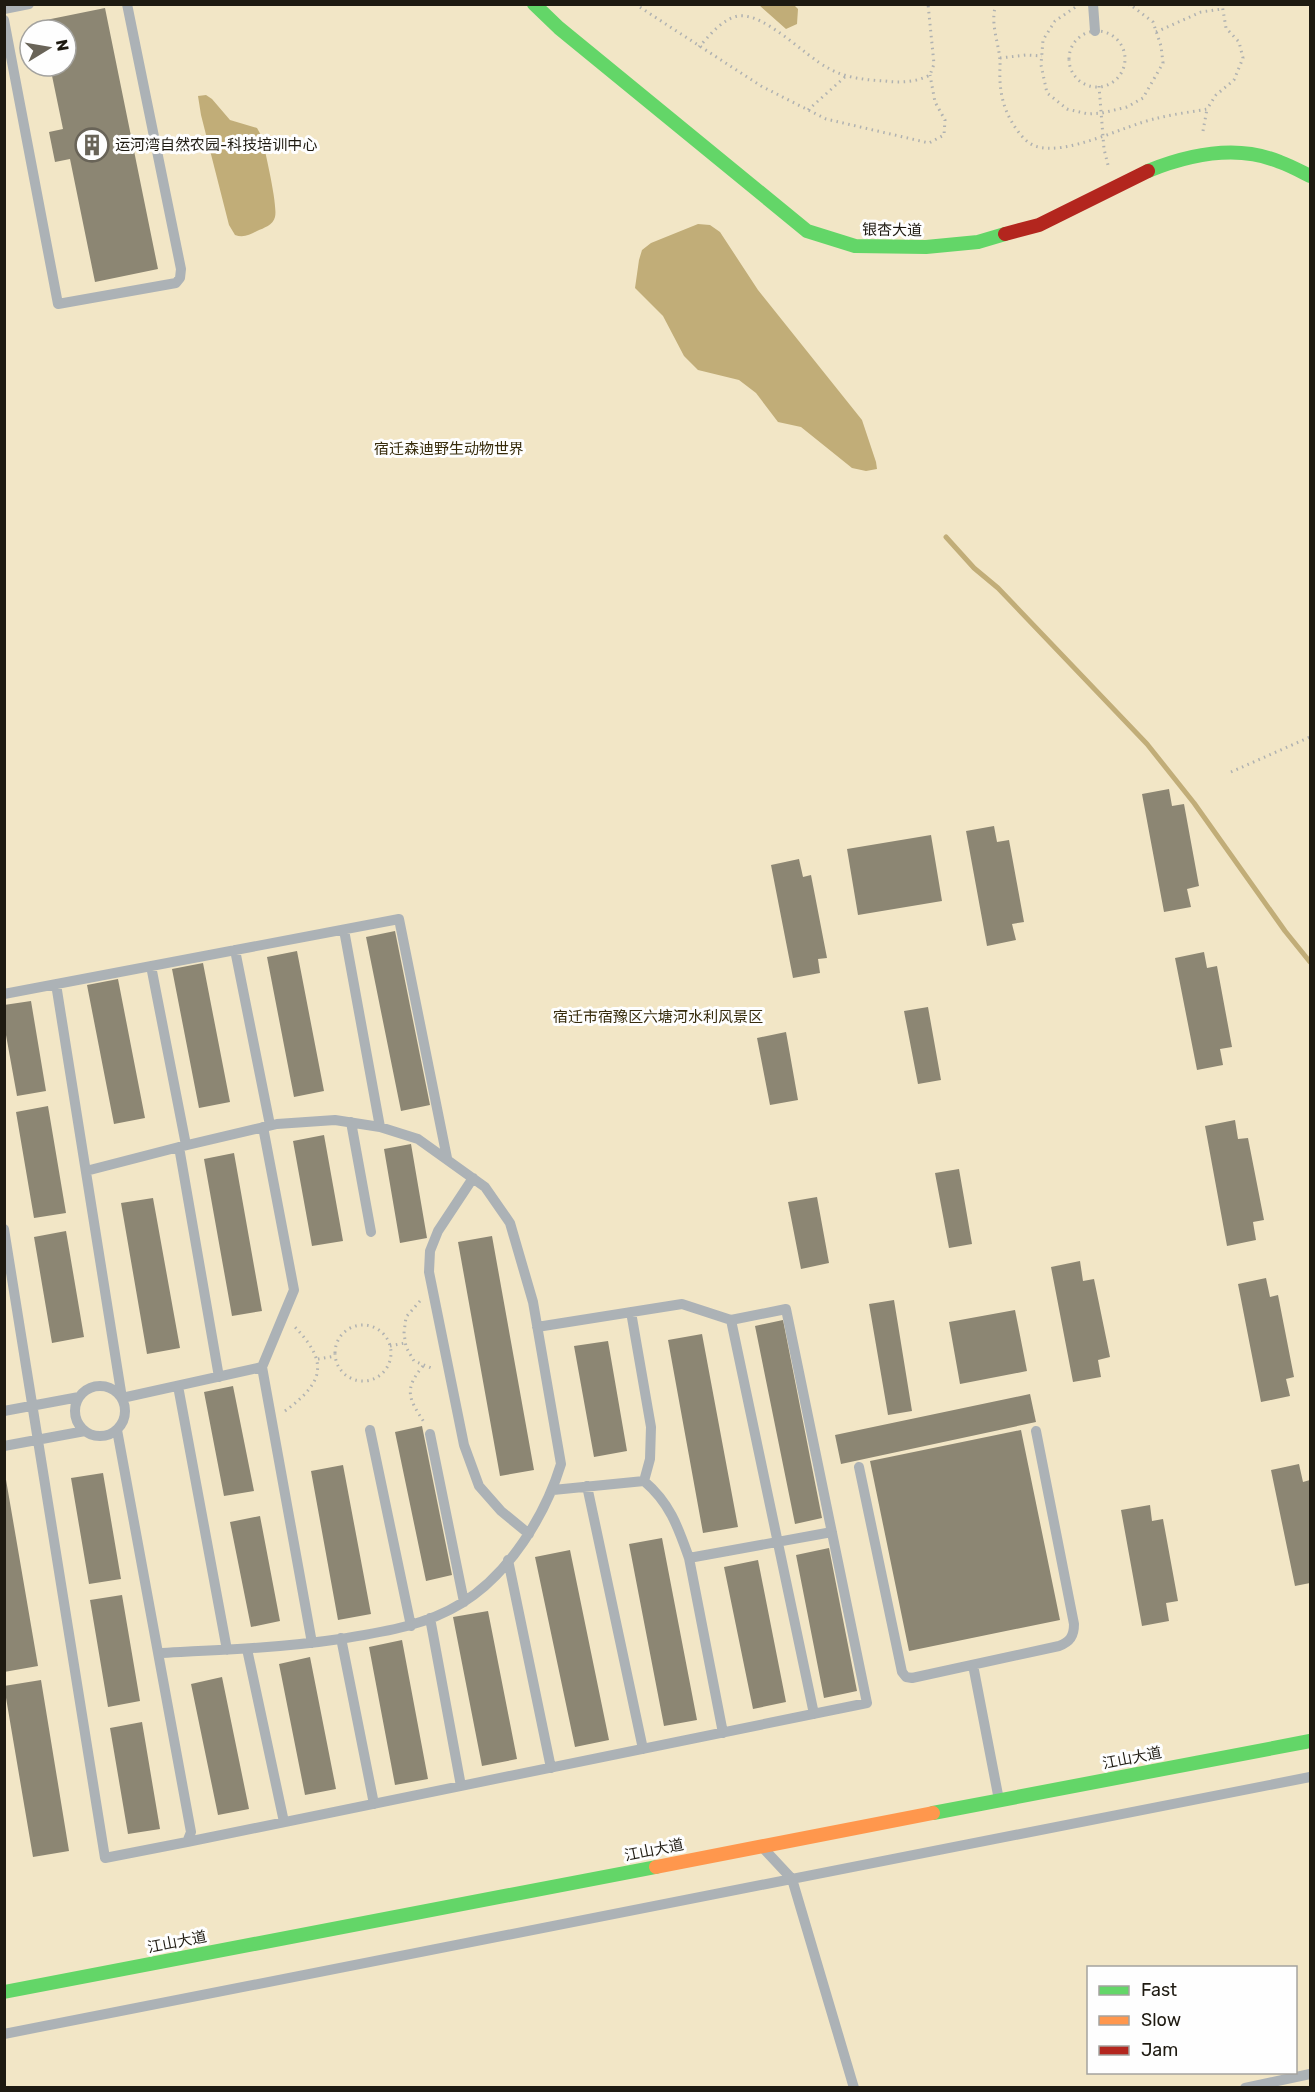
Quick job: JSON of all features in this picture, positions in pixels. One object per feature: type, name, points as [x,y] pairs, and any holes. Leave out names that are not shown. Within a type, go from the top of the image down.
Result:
[{"type":"main road","name":"银杏大道","points":[[534,4],[568,36],[807,231],[855,246],[926,247],[978,242],[1039,225],[1149,171],[1179,159],[1219,152],[1254,155],[1279,161],[1311,176]]},
{"type":"main road","name":"江山大道","points":[[4,1992],[1311,1741]]},
{"type":"lane","points":[[4,9],[29,4]]},
{"type":"lane","points":[[4,20],[58,304],[176,283],[180,278],[182,269],[127,4]]},
{"type":"lane","points":[[1093,4],[1095,31]]},
{"type":"lane","points":[[4,994],[399,919],[447,1158]]},
{"type":"lane","points":[[344,930],[380,1127]]},
{"type":"lane","points":[[235,950],[294,1290],[262,1367],[312,1643]]},
{"type":"lane","points":[[151,966],[219,1377]]},
{"type":"lane","points":[[56,984],[125,1415],[123,1424],[117,1430],[101,1437],[92,1436],[79,1426],[74,1411],[79,1396],[84,1390],[101,1385],[117,1391],[122,1398]]},
{"type":"lane","points":[[86,1171],[266,1126],[335,1120],[380,1127],[418,1139],[485,1186],[510,1223],[533,1302],[561,1464],[553,1490],[529,1534],[495,1576],[464,1602],[430,1618],[411,1626],[312,1643],[158,1653]]},
{"type":"lane","points":[[351,1122],[371,1232]]},
{"type":"lane","points":[[473,1178],[451,1209],[430,1251],[429,1272],[464,1445],[479,1486],[501,1511],[529,1534]]},
{"type":"lane","points":[[4,1229],[105,1858],[867,1703],[786,1308],[731,1320],[682,1304],[537,1327]]},
{"type":"lane","points":[[631,1312],[651,1427],[650,1459],[644,1481]]},
{"type":"lane","points":[[731,1320],[814,1714]]},
{"type":"lane","points":[[122,1398],[262,1367]]},
{"type":"lane","points":[[178,1386],[227,1650]]},
{"type":"lane","points":[[4,1411],[79,1396]]},
{"type":"lane","points":[[117,1430],[191,1832],[187,1842]]},
{"type":"lane","points":[[370,1430],[411,1626]]},
{"type":"lane","points":[[4,1446],[85,1431]]},
{"type":"lane","points":[[860,1467],[902,1672],[906,1677],[912,1678],[1066,1644],[1071,1639],[1074,1631],[1036,1431]]},
{"type":"lane","points":[[430,1434],[464,1602]]},
{"type":"lane","points":[[553,1490],[644,1481],[667,1506],[689,1558],[723,1733]]},
{"type":"lane","points":[[587,1486],[643,1749]]},
{"type":"lane","points":[[689,1558],[832,1532]]},
{"type":"lane","points":[[508,1560],[551,1768]]},
{"type":"lane","points":[[430,1618],[461,1786]]},
{"type":"lane","points":[[341,1638],[374,1804]]},
{"type":"lane","points":[[246,1649],[284,1822]]},
{"type":"lane","points":[[973,1665],[999,1801]]},
{"type":"lane","points":[[4,2034],[1311,1777]]},
{"type":"lane","points":[[762,1846],[792,1879],[854,2088]]},
{"type":"lane","points":[[1245,2088],[1311,2074]]},
{"type":"path","points":[[635,5],[761,86],[826,119],[929,143],[944,135],[945,120],[935,102],[930,75],[933,63],[928,4]]},
{"type":"path","points":[[996,4],[994,30],[1000,49],[1002,96],[1006,113],[1018,133],[1034,146],[1056,149],[1158,118],[1207,109],[1216,95],[1234,80],[1243,58],[1239,42],[1226,28],[1222,7],[1201,12],[1156,32]]},
{"type":"path","points":[[1080,4],[1055,21],[1043,40],[1041,65],[1047,93],[1067,109],[1088,114],[1101,114],[1126,107],[1143,98],[1162,63],[1161,46],[1153,22],[1127,4]]},
{"type":"path","points":[[699,47],[726,22],[739,16],[769,25],[810,57],[846,76],[897,82],[922,80],[930,75]]},
{"type":"path","points":[[1095,31],[1112,36],[1123,50],[1124,58],[1119,76],[1112,82],[1099,86],[1086,85],[1078,80],[1069,64],[1072,45],[1078,38],[1095,31]]},
{"type":"path","points":[[1000,58],[1042,56]]},
{"type":"path","points":[[808,110],[846,76]]},
{"type":"path","points":[[1099,86],[1103,135],[1113,188]]},
{"type":"path","points":[[1231,772],[1311,737]]},
{"type":"path","points":[[433,1290],[406,1317],[405,1343],[414,1361],[449,1374]]},
{"type":"path","points":[[272,1421],[296,1403],[315,1381],[318,1370],[316,1353],[284,1314]]},
{"type":"path","points":[[357,1325],[376,1328],[383,1334],[390,1346],[390,1361],[385,1370],[371,1380],[354,1379],[346,1375],[340,1369],[335,1356],[341,1335],[357,1325]]},
{"type":"path","points":[[390,1346],[405,1343]]},
{"type":"path","points":[[318,1359],[335,1356]]},
{"type":"path","points":[[423,1366],[411,1380],[410,1394],[415,1409],[430,1434]]},
{"type":"green space","name":"宿迁市宿豫区六塘河水利风景区","points":[[5,5],[1310,5],[1310,2087],[5,2088]]},
{"type":"shaded area","points":[[759,5],[794,5],[798,9],[797,24],[786,29]]},
{"type":"shaded area","points":[[206,95],[230,120],[257,128],[262,137],[273,190],[275,217],[268,226],[246,236],[235,235],[229,225],[201,115],[198,96]]},
{"type":"shaded area","points":[[698,224],[710,225],[720,232],[758,290],[862,420],[877,469],[866,471],[852,468],[801,427],[778,422],[756,393],[739,380],[698,370],[684,356],[663,316],[635,288],[642,250],[651,243]]},
{"type":"building","name":"运河湾自然农园-科技培训中心","points":[[105,8],[158,269],[95,282],[70,159],[55,162],[49,132],[63,129],[52,78],[78,78],[78,18],[56,18]]},
{"type":"building","points":[[1169,789],[1172,806],[1184,804],[1199,886],[1187,889],[1191,907],[1164,912],[1142,794]]},
{"type":"building","points":[[994,826],[997,842],[1009,840],[1024,922],[1012,924],[1016,940],[987,946],[966,831]]},
{"type":"building","points":[[931,835],[942,901],[858,915],[847,849]]},
{"type":"building","points":[[799,859],[803,877],[811,875],[827,958],[818,959],[820,973],[793,978],[771,865]]},
{"type":"building","points":[[395,931],[430,1105],[401,1111],[366,937]]},
{"type":"building","points":[[297,951],[324,1091],[294,1097],[267,957]]},
{"type":"building","points":[[1204,952],[1207,968],[1217,966],[1232,1047],[1220,1049],[1223,1065],[1197,1070],[1175,958]]},
{"type":"building","points":[[203,963],[230,1102],[199,1108],[172,969]]},
{"type":"building","points":[[118,979],[145,1118],[114,1124],[87,985]]},
{"type":"building","points":[[31,1001],[46,1091],[17,1096],[4,1024],[4,1005]]},
{"type":"building","points":[[928,1007],[941,1080],[918,1084],[904,1011]]},
{"type":"building","points":[[786,1032],[798,1100],[770,1105],[757,1038]]},
{"type":"building","points":[[48,1106],[66,1213],[34,1218],[16,1112]]},
{"type":"building","points":[[1235,1120],[1238,1139],[1248,1138],[1264,1220],[1253,1222],[1256,1240],[1227,1246],[1205,1126]]},
{"type":"building","points":[[324,1135],[343,1241],[312,1246],[293,1141]]},
{"type":"building","points":[[411,1144],[427,1238],[400,1243],[384,1149]]},
{"type":"building","points":[[234,1153],[262,1311],[232,1316],[204,1159]]},
{"type":"building","points":[[959,1169],[972,1244],[949,1248],[935,1173]]},
{"type":"building","points":[[817,1197],[829,1263],[801,1269],[788,1202]]},
{"type":"building","points":[[153,1198],[180,1348],[147,1354],[121,1203]]},
{"type":"building","points":[[66,1231],[84,1337],[52,1343],[34,1237]]},
{"type":"building","points":[[492,1236],[534,1470],[500,1476],[458,1242]]},
{"type":"building","points":[[1080,1261],[1083,1281],[1094,1279],[1110,1357],[1098,1360],[1101,1377],[1073,1382],[1051,1267]]},
{"type":"building","points":[[1266,1278],[1270,1297],[1278,1295],[1294,1377],[1286,1379],[1290,1396],[1261,1402],[1238,1284]]},
{"type":"building","points":[[894,1300],[912,1411],[888,1415],[869,1304]]},
{"type":"building","points":[[1015,1310],[1027,1371],[960,1384],[949,1322]]},
{"type":"building","points":[[783,1320],[822,1518],[795,1524],[755,1326]]},
{"type":"building","points":[[702,1334],[738,1527],[703,1533],[668,1340]]},
{"type":"building","points":[[608,1341],[627,1451],[594,1457],[574,1346]]},
{"type":"building","points":[[233,1386],[254,1491],[224,1496],[204,1392]]},
{"type":"building","points":[[1030,1394],[1036,1422],[841,1464],[835,1435]]},
{"type":"building","points":[[422,1426],[452,1575],[426,1581],[395,1432]]},
{"type":"building","points":[[1021,1430],[1060,1620],[909,1651],[870,1461]]},
{"type":"building","points":[[1299,1464],[1303,1482],[1310,1480],[1310,1583],[1295,1586],[1271,1470]]},
{"type":"building","points":[[343,1465],[371,1614],[338,1620],[311,1471]]},
{"type":"building","points":[[4,1468],[38,1666],[4,1672]]},
{"type":"building","points":[[103,1473],[121,1579],[89,1584],[71,1478]]},
{"type":"building","points":[[1150,1505],[1152,1521],[1163,1519],[1178,1601],[1166,1603],[1169,1621],[1142,1626],[1121,1510]]},
{"type":"building","points":[[260,1516],[280,1621],[251,1627],[230,1522]]},
{"type":"building","points":[[662,1538],[697,1720],[664,1726],[629,1544]]},
{"type":"building","points":[[829,1548],[857,1691],[824,1698],[796,1555]]},
{"type":"building","points":[[570,1550],[609,1740],[575,1747],[535,1557]]},
{"type":"building","points":[[758,1560],[786,1702],[753,1709],[724,1567]]},
{"type":"building","points":[[122,1595],[140,1701],[108,1707],[90,1600]]},
{"type":"building","points":[[488,1611],[517,1759],[482,1766],[453,1617]]},
{"type":"building","points":[[402,1640],[428,1779],[395,1785],[369,1647]]},
{"type":"building","points":[[310,1657],[336,1789],[305,1795],[279,1664]]},
{"type":"building","points":[[222,1677],[249,1809],[218,1815],[191,1684]]},
{"type":"building","points":[[41,1680],[69,1851],[33,1857],[4,1686]]},
{"type":"building","points":[[142,1722],[160,1829],[128,1834],[110,1728]]},
{"type":"waterway","points":[[946,537],[1147,744],[1194,803],[1285,931],[1310,962]]},
{"type":"traffic: fast","points":[[534,4],[559,28],[807,231],[855,246],[926,247],[978,242],[1005,234]]},
{"type":"traffic: fast","points":[[1148,171],[1197,156],[1230,152],[1264,157],[1310,176]]},
{"type":"traffic: fast","points":[[933,1813],[1310,1741]]},
{"type":"traffic: fast","points":[[4,1992],[656,1867]]},
{"type":"traffic: slow","points":[[656,1867],[933,1813]]},
{"type":"traffic: jam","points":[[1005,234],[1039,225],[1148,171]]},
{"type":"place","name":"运河湾自然农园-科技培训中心","points":[[92,145]]},
{"type":"park label","name":"宿迁森迪野生动物世界","points":[[449,449]]}]
